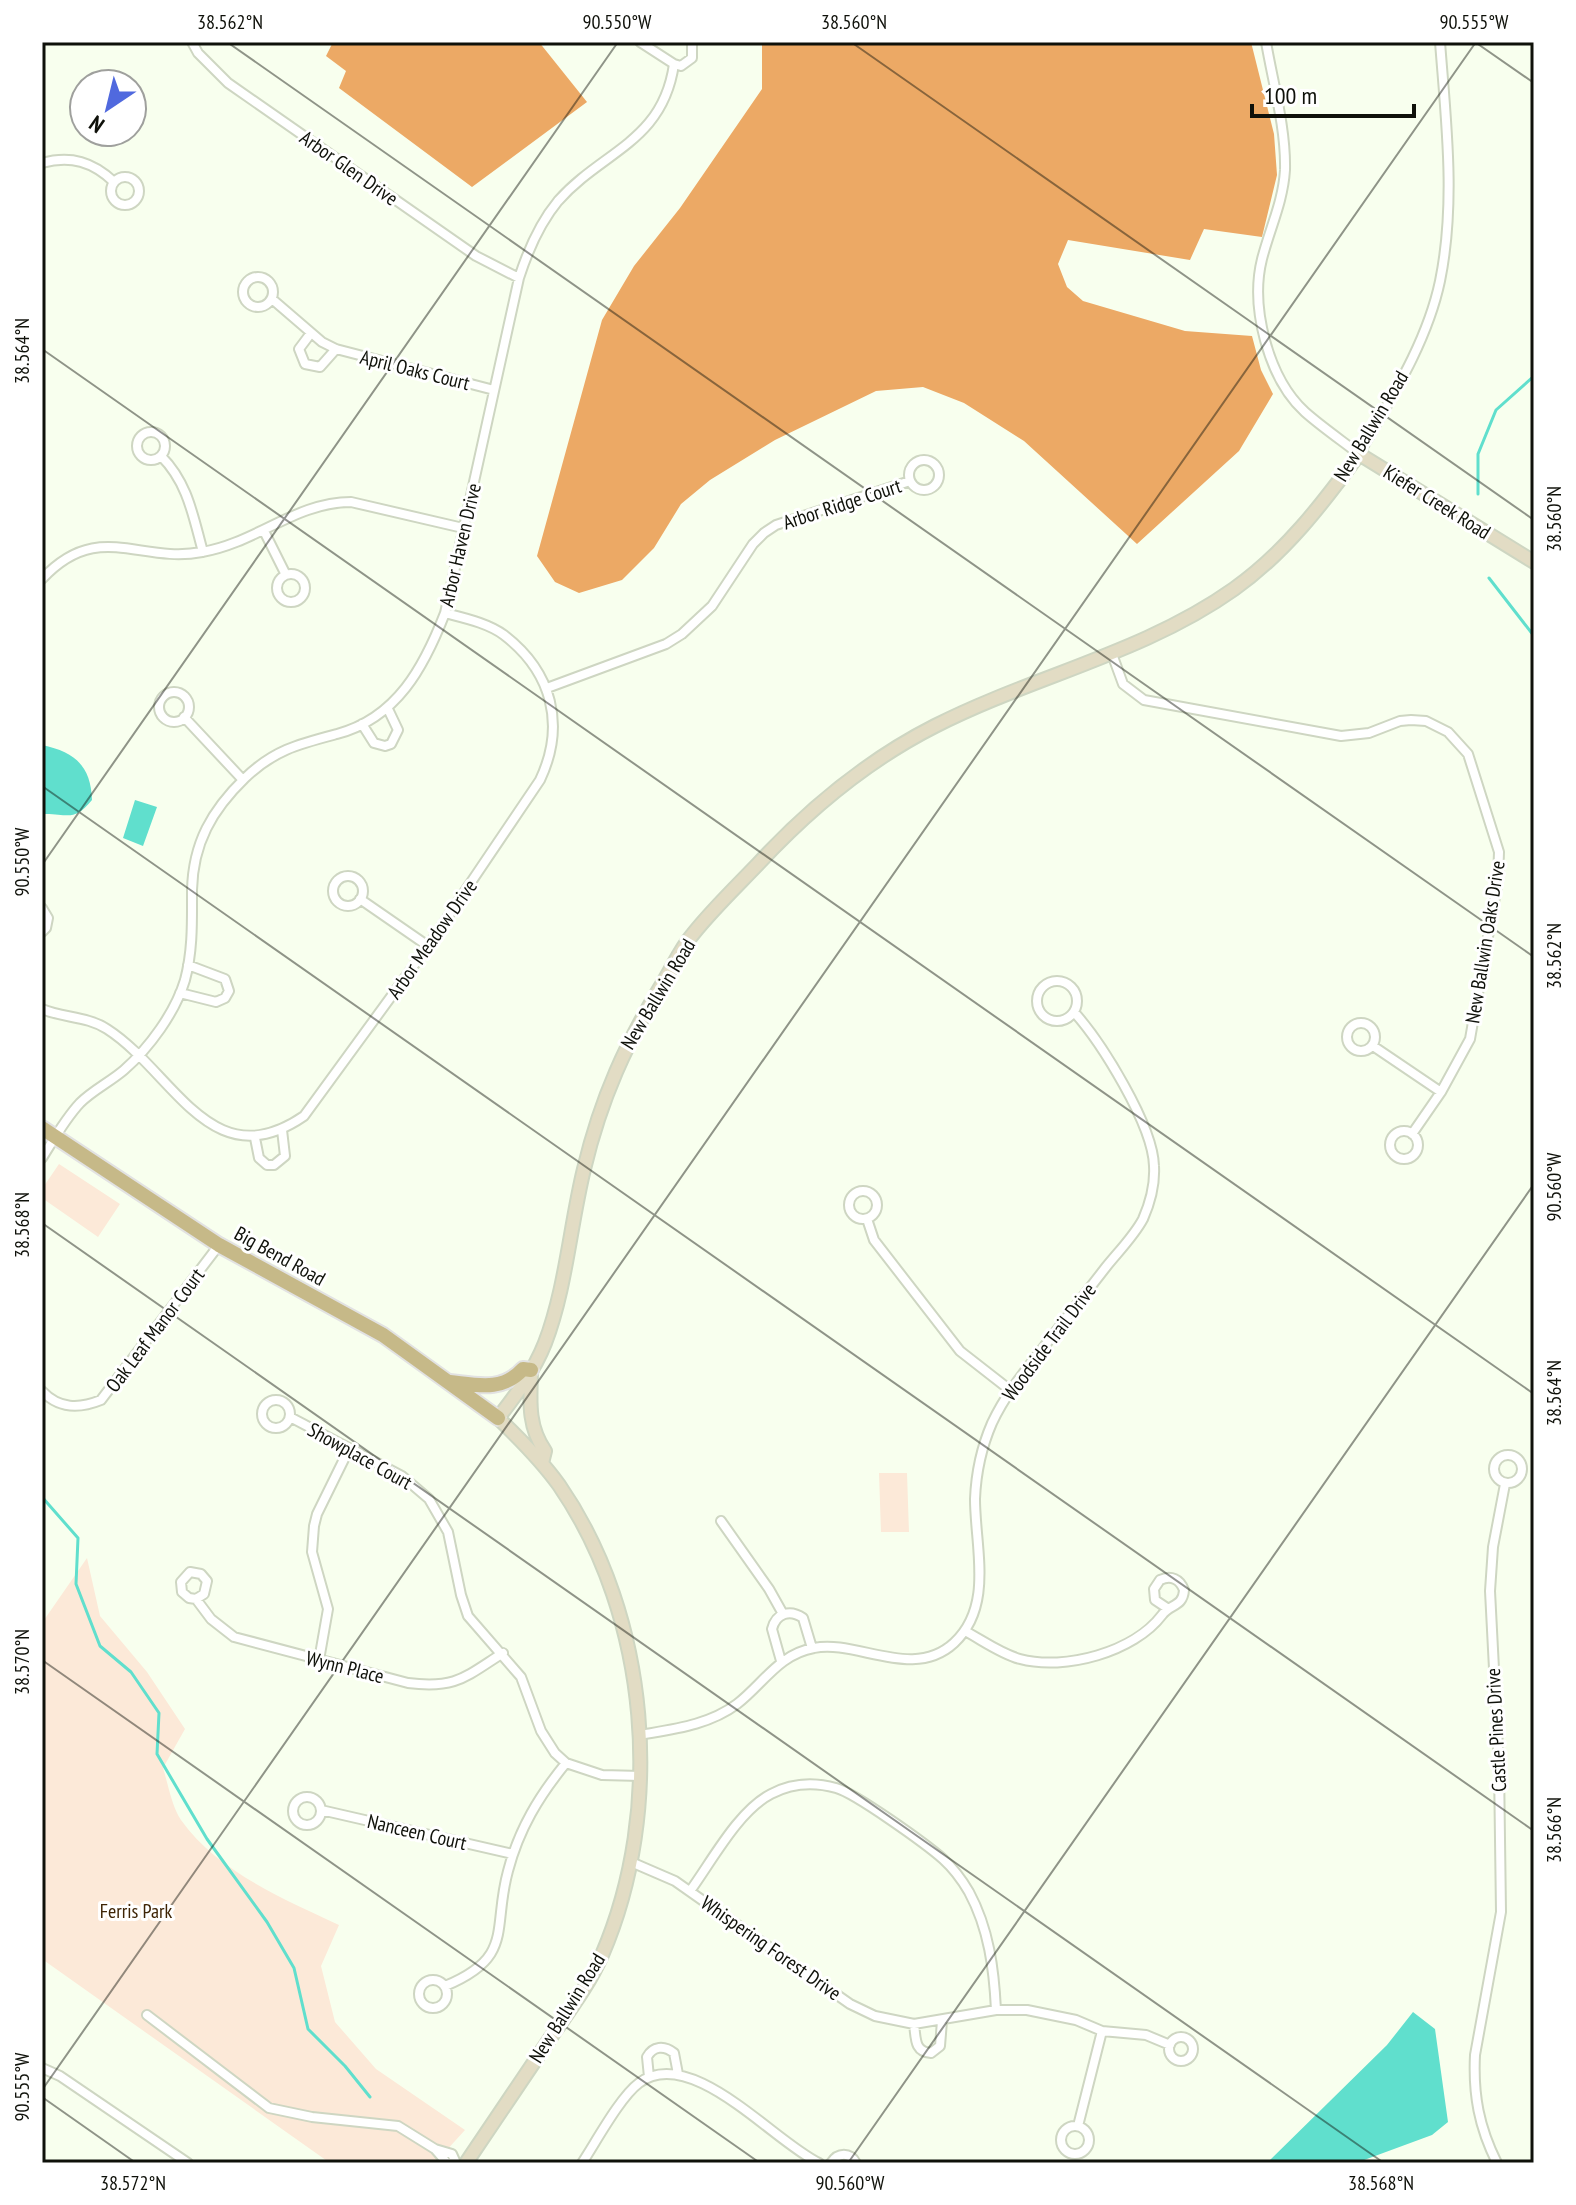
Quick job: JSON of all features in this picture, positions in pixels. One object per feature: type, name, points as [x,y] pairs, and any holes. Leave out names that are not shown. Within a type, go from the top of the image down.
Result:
[{"type":"main road","name":"Big Bend Road","points":[[42,1128],[219,1245],[383,1335],[498,1418]]},
{"type":"main road","points":[[448,1382],[494,1386],[515,1378],[523,1369],[531,1370]]},
{"type":"street","name":"Arbor Glen Drive","points":[[192,42],[198,53],[228,83],[476,256],[519,278]]},
{"type":"street","points":[[640,42],[674,64]]},
{"type":"street","name":"Arbor Haven Drive","points":[[42,1158],[79,1104],[138,1056],[157,1032],[180,993],[188,965],[194,915],[193,879],[201,840],[210,819],[243,780],[270,756],[362,724],[388,709],[424,663],[445,613],[519,278],[529,247],[558,202],[574,185],[626,146],[664,103],[671,87],[674,64],[681,66],[692,58],[692,42]]},
{"type":"street","name":"Kiefer Creek Road","points":[[1266,42],[1284,144],[1285,169],[1281,200],[1262,258],[1258,291],[1264,337],[1289,393],[1304,412],[1359,454],[1534,562]]},
{"type":"street","name":"New Ballwin Road","points":[[459,2162],[593,1974],[613,1925],[631,1862],[640,1801],[640,1735],[628,1654],[604,1573],[571,1505],[542,1463],[498,1418],[531,1370],[545,1343],[556,1308],[583,1170],[611,1080],[631,1035],[691,936],[793,828],[834,792],[894,748],[976,708],[1112,654],[1181,622],[1236,588],[1314,515],[1359,454],[1416,349],[1440,281],[1449,164],[1440,42]]},
{"type":"street","points":[[42,163],[64,159],[81,162],[100,168],[114,182]]},
{"type":"street","name":"April Oaks Court","points":[[272,299],[311,333],[336,349],[494,390]]},
{"type":"street","name":"April Oaks Court","points":[[311,333],[299,349],[305,364],[320,367],[336,349]]},
{"type":"street","points":[[161,456],[174,469],[188,494],[203,552]]},
{"type":"street","name":"Arbor Ridge Court","points":[[547,688],[666,644],[682,634],[712,606],[753,544],[776,525],[910,481]]},
{"type":"street","points":[[42,579],[71,556],[103,546],[122,546],[167,555],[203,552],[264,531],[313,506],[333,502],[351,502],[463,528]]},
{"type":"street","points":[[264,531],[286,575]]},
{"type":"street","name":"Arbor Meadow Drive","points":[[255,1138],[282,1130],[313,1106],[428,946],[540,780],[548,763],[553,725],[547,688],[536,669],[502,633],[445,613]]},
{"type":"street","name":"New Ballwin Oaks Drive","points":[[1112,654],[1123,684],[1144,700],[1341,736],[1369,733],[1400,721],[1426,721],[1448,732],[1468,754],[1499,852],[1500,865],[1470,1039],[1441,1092],[1412,1134]]},
{"type":"street","points":[[362,724],[374,743],[391,744],[398,730],[388,709]]},
{"type":"street","points":[[184,717],[243,780]]},
{"type":"street","points":[[360,899],[428,946]]},
{"type":"street","points":[[42,908],[48,918],[42,932]]},
{"type":"street","points":[[180,993],[216,1002],[225,998],[229,991],[225,979],[188,965]]},
{"type":"street","name":"Woodside Trail Drive","points":[[1051,982],[1064,982],[1075,992],[1077,1005],[1074,1012],[1058,1022],[1046,1018],[1038,1009],[1040,990],[1051,982]]},
{"type":"street","points":[[42,1009],[92,1021],[116,1036],[203,1118],[227,1132],[255,1138],[259,1158],[267,1165],[274,1165],[285,1156],[282,1130]]},
{"type":"street","name":"Woodside Trail Drive","points":[[965,1631],[975,1611],[980,1588],[975,1502],[979,1465],[992,1423],[1010,1390],[1141,1221],[1152,1184],[1154,1166],[1147,1133],[1091,1030],[1074,1012]]},
{"type":"street","points":[[1373,1046],[1441,1092]]},
{"type":"street","points":[[867,1219],[874,1240],[960,1351],[1010,1390]]},
{"type":"street","name":"Oak Leaf Manor Court","points":[[42,1391],[48,1398],[73,1407],[101,1400],[219,1245]]},
{"type":"street","points":[[531,1370],[530,1416],[537,1440],[545,1451],[542,1463]]},
{"type":"street","name":"Showplace Court","points":[[290,1417],[402,1476],[429,1499],[448,1532],[468,1616],[521,1677],[541,1731],[555,1753],[566,1763]]},
{"type":"street","points":[[319,1660],[328,1609],[314,1563],[312,1537],[317,1514],[349,1449]]},
{"type":"street","name":"Castle Pines Drive","points":[[1497,2163],[1478,2118],[1474,2077],[1475,2055],[1501,1912],[1499,1766],[1490,1591],[1493,1547],[1505,1484]]},
{"type":"street","points":[[721,1521],[783,1614]]},
{"type":"street","name":"Wynn Place","points":[[196,1599],[211,1619],[234,1637],[408,1683],[444,1685],[471,1675],[503,1653]]},
{"type":"street","points":[[640,1735],[682,1728],[719,1715],[750,1693],[781,1661],[812,1648],[825,1646],[873,1655],[923,1658],[952,1645],[965,1631],[1015,1658],[1032,1662],[1078,1659],[1107,1653],[1141,1637],[1167,1608]]},
{"type":"street","points":[[781,1661],[772,1629],[777,1617],[783,1614],[791,1612],[803,1618],[812,1648]]},
{"type":"street","points":[[445,1986],[474,1970],[492,1950],[501,1928],[507,1873],[513,1854],[530,1812],[566,1763],[602,1775],[641,1776]]},
{"type":"street","points":[[690,1891],[745,1815],[760,1800],[800,1784],[839,1788],[941,1857],[960,1878],[975,1905],[992,1957],[996,2010]]},
{"type":"street","name":"Nanceen Court","points":[[321,1810],[513,1854]]},
{"type":"street","name":"Whispering Forest Drive","points":[[631,1862],[675,1881],[850,2004],[875,2016],[914,2024],[996,2010],[1044,2013],[1076,2020],[1102,2031],[1146,2035],[1170,2045]]},
{"type":"street","points":[[147,2015],[269,2108],[312,2117],[398,2126],[435,2149],[447,2163],[459,2162]]},
{"type":"street","points":[[914,2024],[918,2046],[922,2051],[931,2053],[940,2046],[942,2021]]},
{"type":"street","points":[[1078,2126],[1102,2031]]},
{"type":"street","points":[[649,2077],[647,2057],[655,2048],[661,2047],[674,2053],[673,2074]]},
{"type":"street","points":[[42,2068],[60,2076],[188,2163]]},
{"type":"street","points":[[582,2163],[632,2089],[649,2077],[673,2074],[706,2084],[819,2163]]},
{"type":"street","points":[[831,2163],[837,2156],[845,2154],[856,2163]]},
{"type":"green space","points":[[59,1164],[120,1204],[98,1237],[42,1198],[42,1189]]},
{"type":"green space","points":[[879,1473],[907,1473],[909,1532],[881,1532]]},
{"type":"green space","name":"Ferris Park","points":[[87,1558],[100,1616],[147,1672],[185,1729],[163,1768],[178,1815],[196,1838],[233,1869],[275,1894],[339,1925],[321,1966],[335,2022],[376,2069],[465,2130],[435,2163],[330,2163],[42,1959],[42,1623]]},
{"type":"shaded area","points":[[333,42],[539,42],[587,102],[472,187],[339,88],[346,71],[326,56]]},
{"type":"shaded area","points":[[762,42],[1251,42],[1274,134],[1277,175],[1262,237],[1204,229],[1190,260],[1068,240],[1058,264],[1067,287],[1083,301],[1185,331],[1252,336],[1261,370],[1273,394],[1239,451],[1137,544],[1024,441],[964,403],[923,387],[876,391],[775,440],[710,480],[681,504],[654,548],[622,580],[579,593],[555,582],[537,556],[602,320],[634,266],[680,208],[762,89]]},
{"type":"water","points":[[42,745],[64,752],[79,762],[84,770],[92,800],[80,812],[70,815],[42,814]]},
{"type":"water","points":[[135,800],[157,807],[143,846],[123,838]]},
{"type":"water","points":[[1413,2012],[1435,2029],[1448,2122],[1432,2135],[1356,2163],[1267,2163],[1387,2045]]},
{"type":"waterway","points":[[1478,494],[1478,454],[1496,410],[1534,376]]},
{"type":"waterway","points":[[1489,578],[1534,636]]},
{"type":"waterway","points":[[42,1497],[78,1538],[76,1584],[100,1646],[131,1672],[159,1713],[157,1754],[207,1839],[267,1922],[294,1968],[308,2029],[345,2066],[370,2097]]}]
